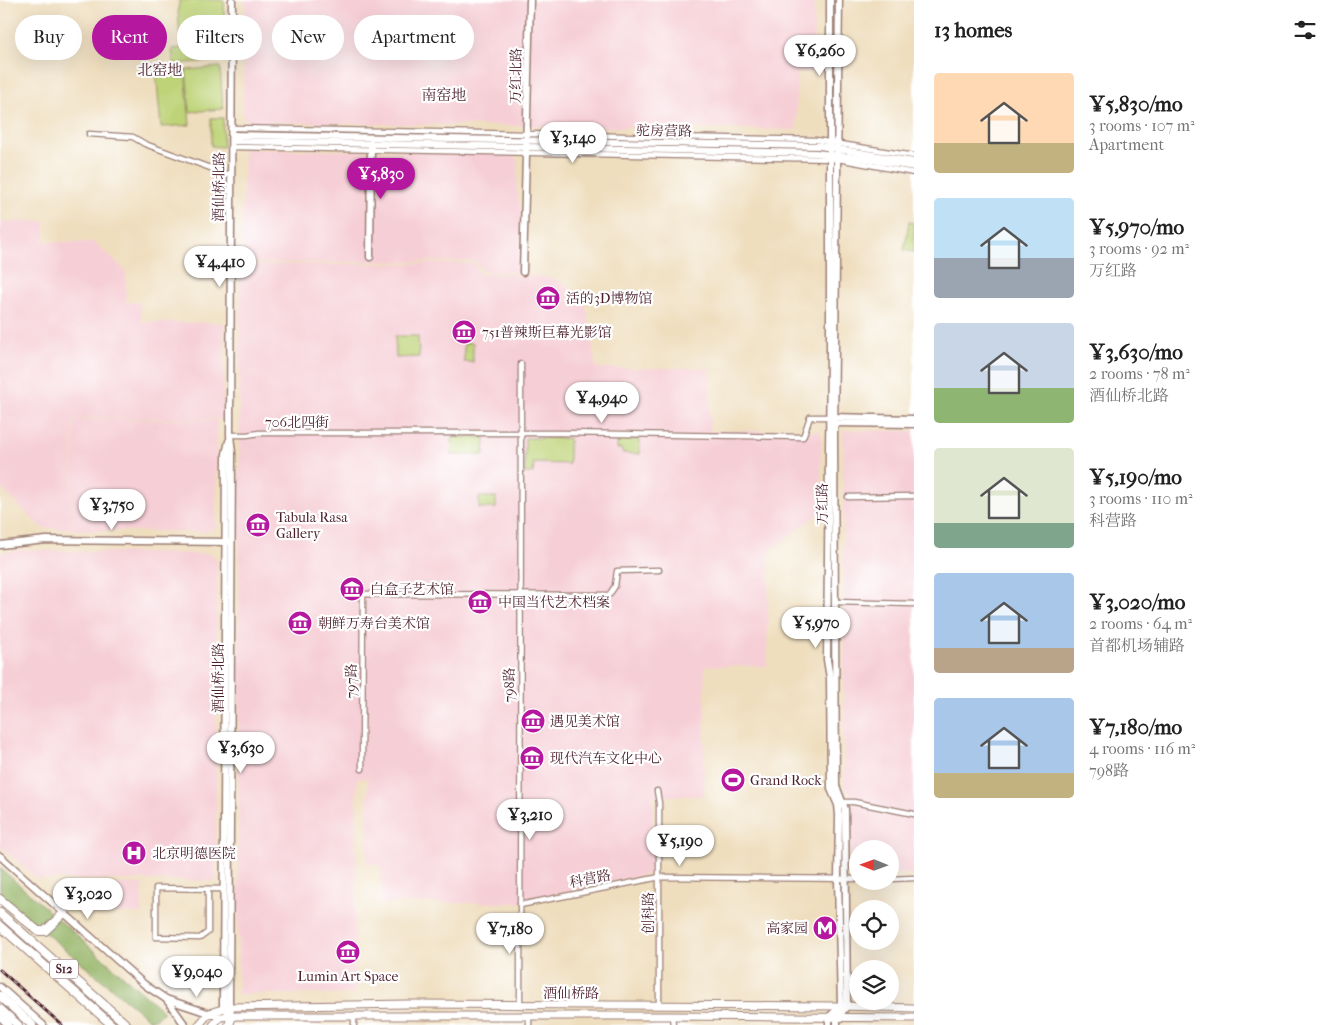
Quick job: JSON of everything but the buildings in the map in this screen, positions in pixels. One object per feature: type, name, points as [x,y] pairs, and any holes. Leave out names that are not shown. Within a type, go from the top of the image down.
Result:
[{"type":"highway","points":[[0,899],[38,931],[45,931],[64,913]]},
{"type":"highway","name":"S12","points":[[0,912],[128,1025]]},
{"type":"highway","name":"S12","points":[[1,927],[112,1025]]},
{"type":"highway","points":[[0,996],[32,1025]]},
{"type":"highway","points":[[0,1009],[18,1025]]},
{"type":"highway","points":[[229,1025],[232,1016]]},
{"type":"main road","name":"酒仙桥路","points":[[226,1007],[408,1004],[914,1008]]},
{"type":"main road","points":[[199,1025],[209,1013],[226,1007]]},
{"type":"main road","name":"酒仙桥路","points":[[232,1016],[672,1016],[829,1021],[914,1018]]},
{"type":"main road","points":[[213,1025],[220,1017],[232,1016]]},
{"type":"street","name":"酒仙桥北路","points":[[226,1007],[229,542],[226,454],[230,435],[232,0]]},
{"type":"street","name":"万红北路","points":[[524,272],[530,0]]},
{"type":"street","name":"万红路","points":[[830,0],[834,151]]},
{"type":"street","name":"万红路","points":[[839,0],[834,151],[833,419],[836,786],[845,809],[842,879]]},
{"type":"street","points":[[89,134],[133,137],[145,144],[232,176]]},
{"type":"street","name":"驼房营路","points":[[232,138],[371,146],[527,143]]},
{"type":"street","name":"驼房营路","points":[[232,138],[834,151],[914,162]]},
{"type":"street","points":[[527,143],[769,138],[834,151],[914,173]]},
{"type":"street","points":[[370,257],[371,146]]},
{"type":"street","name":"驼房营路","points":[[834,151],[914,167]]},
{"type":"street","points":[[834,151],[914,156]]},
{"type":"street","name":"798路","points":[[520,1005],[522,364]]},
{"type":"street","name":"706北四街","points":[[230,435],[259,433],[521,433],[803,436],[810,417],[833,419]]},
{"type":"street","points":[[833,419],[914,419]]},
{"type":"street","points":[[833,419],[914,424]]},
{"type":"street","name":"万红路","points":[[833,419],[827,660],[830,678],[831,789],[838,805],[839,815],[844,1006]]},
{"type":"street","points":[[848,497],[914,496]]},
{"type":"street","points":[[0,546],[46,540],[229,542]]},
{"type":"street","name":"酒仙桥北路","points":[[226,1007],[224,889],[229,542]]},
{"type":"street","points":[[521,595],[609,595],[615,586],[618,571],[659,570]]},
{"type":"street","name":"797路","points":[[362,769],[363,594],[521,595]]},
{"type":"street","points":[[835,602],[914,604]]},
{"type":"street","name":"创科路","points":[[657,791],[659,803],[660,877],[659,1006]]},
{"type":"street","points":[[843,802],[854,802],[914,814]]},
{"type":"street","points":[[0,856],[145,985],[166,999],[220,1017]]},
{"type":"street","name":"科营路","points":[[520,905],[660,877],[849,879]]},
{"type":"street","points":[[899,878],[914,878]]},
{"type":"street","points":[[208,889],[208,932],[200,938],[156,937],[156,888],[224,889]]},
{"type":"street","points":[[0,987],[43,1025]]},
{"type":"street","points":[[166,999],[185,1025]]},
{"type":"street","points":[[829,1021],[844,1006]]},
{"type":"street","points":[[837,1021],[844,1006]]},
{"type":"street","points":[[226,1007],[232,1016]]},
{"type":"street","points":[[354,1015],[354,1025]]},
{"type":"street","points":[[529,1016],[529,1025]]},
{"type":"street","points":[[672,1016],[673,1025]]},
{"type":"street","points":[[0,1017],[8,1025]]},
{"type":"shaded area","points":[[245,0],[814,0],[814,72],[797,72],[796,130],[248,122],[243,115],[244,60],[262,60],[262,15],[245,15]]},
{"type":"shaded area","points":[[244,149],[512,153],[518,161],[517,191],[521,209],[520,272],[485,272],[475,261],[241,263]]},
{"type":"shaded area","points":[[45,221],[45,242],[94,242],[126,271],[126,302],[140,303],[141,322],[224,323],[223,419],[73,418],[71,529],[42,528],[0,487],[0,222]]},
{"type":"shaded area","points":[[474,263],[480,274],[520,274],[556,279],[585,299],[596,368],[710,368],[710,431],[821,431],[821,512],[769,551],[767,666],[705,666],[704,796],[653,796],[652,873],[518,903],[381,903],[381,864],[367,864],[368,779],[357,778],[354,994],[238,994],[240,265]]},
{"type":"shaded area","points":[[74,419],[217,420],[216,528],[203,532],[72,530]]},
{"type":"shaded area","points":[[843,430],[914,431],[914,874],[899,874],[899,840],[850,840],[851,793],[844,789]]},
{"type":"shaded area","points":[[18,550],[210,554],[217,559],[216,881],[37,879],[0,846],[0,553]]},
{"type":"shaded area","points":[[115,884],[143,884],[142,914],[114,913]]},
{"type":"green space","points":[[180,0],[224,0],[224,15],[178,15]]},
{"type":"green space","points":[[177,48],[177,60],[223,60],[174,64],[172,49]]},
{"type":"green space","points":[[220,67],[223,109],[190,112],[186,70]]},
{"type":"green space","points":[[185,70],[190,125],[161,127],[156,72]]},
{"type":"green space","points":[[211,118],[223,118],[223,147],[211,146]]},
{"type":"green space","points":[[909,222],[914,223],[914,252],[904,250]]},
{"type":"green space","points":[[395,336],[418,336],[419,357],[396,358]]},
{"type":"green space","points":[[464,343],[473,343],[473,362],[464,362]]},
{"type":"green space","points":[[452,437],[485,437],[484,455],[451,455]]},
{"type":"green space","points":[[525,438],[569,438],[569,464],[534,463],[533,473],[525,473]]},
{"type":"green space","points":[[617,439],[640,440],[640,454],[622,453],[622,449],[617,449]]},
{"type":"green space","points":[[479,497],[496,497],[496,508],[479,508]]},
{"type":"green space","points":[[0,868],[164,1012],[151,1021],[0,895]]},
{"type":"railway","points":[[0,970],[62,1025]]},
{"type":"place","name":"活的3D博物馆","points":[[548,298]]},
{"type":"place","name":"751普辣斯巨幕光影馆","points":[[464,332]]},
{"type":"place","name":"Tabula Rasa Gallery","points":[[258,525]]},
{"type":"place","name":"白盒子艺术馆","points":[[352,589]]},
{"type":"place","name":"中国当代艺术档案","points":[[480,602]]},
{"type":"place","name":"朝鲜万寿台美术馆","points":[[300,623]]},
{"type":"place","name":"遇见美术馆","points":[[533,721]]},
{"type":"place","name":"现代汽车文化中心","points":[[532,758]]},
{"type":"place","name":"Grand Rock","points":[[733,780]]},
{"type":"place","name":"北京明德医院","points":[[134,853]]},
{"type":"place","name":"高家园","points":[[825,928]]},
{"type":"place","name":"Lumin Art Space","points":[[348,952]]},
{"type":"district","name":"北窑地","points":[[160,70]]},
{"type":"district","name":"南窑地","points":[[444,95]]}]
